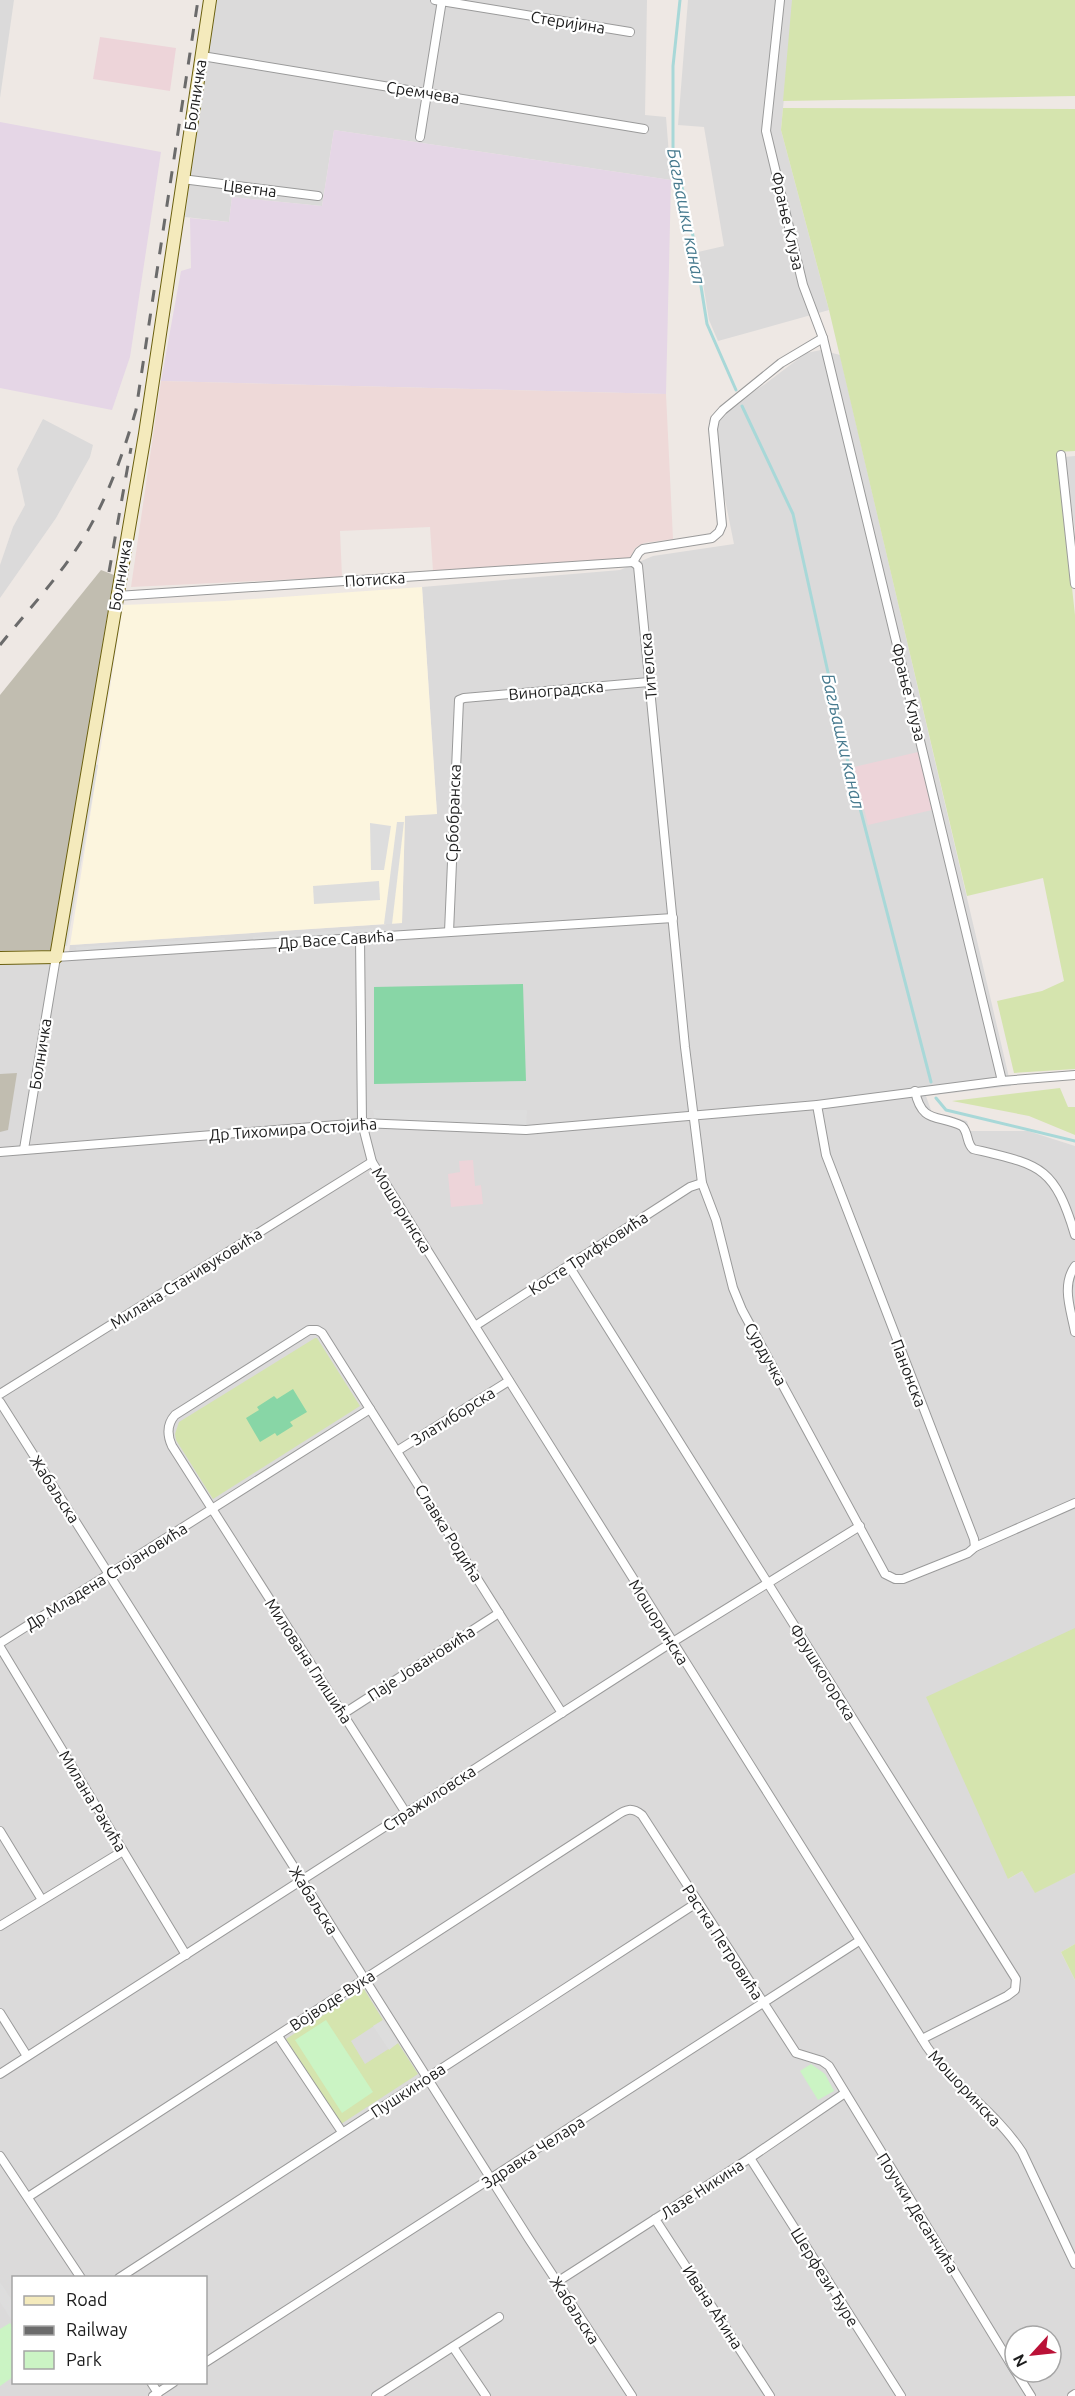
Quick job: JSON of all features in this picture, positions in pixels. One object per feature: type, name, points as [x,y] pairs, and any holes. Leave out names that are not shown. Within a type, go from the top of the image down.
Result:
[{"type":"street","name":"Болничка","points":[[24,1149],[145,434],[210,0]]},
{"type":"street","points":[[420,137],[440,0]]},
{"type":"street","name":"Стеријина","points":[[440,0],[630,32]]},
{"type":"street","name":"Фрање Клуза","points":[[780,0],[766,131],[803,285],[823,338],[1002,1082]]},
{"type":"street","name":"Сремчева","points":[[202,56],[644,129]]},
{"type":"street","name":"Цветна","points":[[182,179],[318,196]]},
{"type":"street","points":[[633,562],[643,549],[712,538],[719,532],[722,525],[713,429],[716,419],[723,410],[781,363],[823,338]]},
{"type":"street","points":[[1061,455],[1075,584]]},
{"type":"street","name":"Потиска","points":[[117,596],[633,562]]},
{"type":"street","name":"Тителска","points":[[633,562],[638,566],[694,1117]]},
{"type":"street","name":"Виноградска","points":[[464,698],[649,682]]},
{"type":"street","name":"Србобранска","points":[[449,932],[457,703],[464,698]]},
{"type":"street","name":"Др Васе Савића","points":[[0,958],[56,957],[673,918]]},
{"type":"street","name":"Мошоринска","points":[[360,938],[362,1123],[372,1162],[922,2039],[944,2069],[1016,2144],[1075,2264]]},
{"type":"street","points":[[694,1117],[1075,1075]]},
{"type":"street","points":[[915,1092],[921,1108],[930,1117],[956,1123],[965,1129],[969,1144],[973,1149],[1026,1163],[1048,1177],[1064,1201],[1075,1234]]},
{"type":"street","name":"Панонска","points":[[816,1105],[826,1155],[974,1539],[975,1547]]},
{"type":"street","name":"Др Тихомира Остојића","points":[[0,1152],[362,1123],[526,1130],[694,1117]]},
{"type":"street","name":"Сурдучка","points":[[694,1117],[702,1183],[716,1220],[739,1304],[885,1574],[895,1579],[903,1579],[963,1556],[975,1547]]},
{"type":"street","name":"Милана Станивуковића","points":[[0,1394],[372,1162]]},
{"type":"street","name":"Косте Трифковића","points":[[475,1326],[690,1187],[702,1183]]},
{"type":"street","name":"Фрушкогорска","points":[[569,1266],[1016,1979],[1015,1990],[1006,1996],[922,2039]]},
{"type":"street","points":[[1075,1266],[1070,1274],[1067,1288],[1075,1332]]},
{"type":"street","name":"Славка Родића","points":[[212,1509],[172,1446],[168,1432],[171,1419],[309,1330],[317,1330],[322,1333],[562,1713]]},
{"type":"street","name":"Златиборска","points":[[397,1451],[509,1381]]},
{"type":"street","name":"Жабаљска","points":[[0,1402],[491,2179],[632,2396]]},
{"type":"street","name":"Др Младена Стојановића","points":[[0,1645],[370,1409]]},
{"type":"street","points":[[975,1547],[1075,1503]]},
{"type":"street","name":"Милована Глишића","points":[[212,1509],[406,1813]]},
{"type":"street","name":"Стражиловска","points":[[0,2074],[672,1642],[860,1526]]},
{"type":"street","name":"Паје Јовановића","points":[[343,1714],[499,1612]]},
{"type":"street","name":"Милана Ракића","points":[[0,1645],[186,1955]]},
{"type":"street","name":"Војводе Вука","points":[[27,2197],[623,1811],[630,1809],[637,1812]]},
{"type":"street","name":"Растка Петровића","points":[[637,1812],[796,2053],[818,2061]]},
{"type":"street","points":[[0,1832],[42,1900]]},
{"type":"street","points":[[0,1926],[123,1851]]},
{"type":"street","name":"Пушкинова","points":[[121,2276],[698,1902]]},
{"type":"street","name":"Здравка Челара","points":[[207,2361],[859,1941]]},
{"type":"street","points":[[0,2013],[27,2056]]},
{"type":"street","points":[[278,2036],[342,2132]]},
{"type":"street","name":"Поучки Десанчића","points":[[818,2061],[829,2067],[1003,2350]]},
{"type":"street","name":"Лазе Никина","points":[[557,2282],[750,2158],[845,2093]]},
{"type":"street","points":[[0,2156],[80,2276]]},
{"type":"street","name":"Шерфези Ђуре","points":[[750,2158],[901,2396]]},
{"type":"street","name":"Ивана Аћина","points":[[655,2219],[770,2396]]},
{"type":"street","points":[[376,2396],[499,2317]]},
{"type":"street","points":[[453,2347],[486,2396]]},
{"type":"street","points":[[155,2394],[171,2384]]},
{"type":"shaded area","points":[[0,0],[14,0],[0,98]]},
{"type":"shaded area","points":[[214,0],[647,0],[645,115],[666,117],[671,180],[334,130],[322,206],[232,197],[229,222],[185,217]]},
{"type":"shaded area","points":[[688,0],[793,0],[781,130],[829,310],[718,341],[709,320],[698,252],[724,246],[704,127],[678,125]]},
{"type":"shaded area","points":[[100,37],[176,48],[170,91],[93,79]]},
{"type":"shaded area","points":[[0,122],[161,152],[130,357],[112,410],[0,388]]},
{"type":"shaded area","points":[[334,130],[671,180],[666,394],[161,381],[181,271],[191,268],[190,218],[229,222],[232,197],[322,206]]},
{"type":"shaded area","points":[[821,350],[840,355],[1011,1086],[926,1096],[932,1113],[967,1121],[970,1131],[1028,1131],[1075,1146],[1075,1628],[1008,1879],[1022,1871],[1035,1892],[1075,1873],[1075,1944],[1061,1952],[1075,1980],[1075,2396],[0,2396],[0,963],[68,960],[70,945],[402,923],[405,815],[437,814],[422,587],[620,570],[653,556],[734,544],[709,420],[765,384],[806,353]]},
{"type":"shaded area","points":[[161,381],[666,394],[673,539],[644,543],[635,548],[630,558],[433,571],[430,527],[340,531],[342,577],[131,587]]},
{"type":"shaded area","points":[[43,419],[93,445],[90,457],[56,518],[0,598],[0,565],[13,527],[25,505],[17,469]]},
{"type":"shaded area","points":[[1075,456],[1075,531],[1064,457]]},
{"type":"shaded area","points":[[101,570],[114,575],[52,950],[0,951],[0,695]]},
{"type":"shaded area","points":[[422,587],[437,814],[405,816],[402,923],[70,945],[123,605],[224,601]]},
{"type":"shaded area","points":[[918,752],[932,810],[868,825],[854,767]]},
{"type":"shaded area","points":[[89,763],[98,765],[67,946],[58,945]]},
{"type":"shaded area","points":[[397,822],[404,822],[392,924],[384,924]]},
{"type":"shaded area","points":[[370,823],[391,826],[384,870],[371,870]]},
{"type":"shaded area","points":[[379,881],[380,900],[314,904],[313,886]]},
{"type":"shaded area","points":[[373,928],[374,937],[253,944],[253,937]]},
{"type":"shaded area","points":[[225,938],[225,946],[77,955],[76,947]]},
{"type":"shaded area","points":[[17,1073],[8,1130],[0,1132],[0,1074]]},
{"type":"shaded area","points":[[373,1110],[527,1110],[526,1130],[375,1123]]},
{"type":"shaded area","points":[[473,1160],[475,1186],[481,1185],[483,1204],[451,1207],[448,1174],[460,1172],[459,1161]]},
{"type":"shaded area","points":[[383,2020],[398,2043],[389,2050],[373,2026]]},
{"type":"shaded area","points":[[0,2282],[12,2300],[12,2320],[0,2302]]},
{"type":"green space","points":[[792,0],[1075,0],[1075,96],[783,101]]},
{"type":"green space","points":[[783,108],[1075,109],[1075,451],[1057,452],[1075,615],[1075,1069],[1014,1073],[997,1001],[1042,991],[1064,981],[1043,878],[967,896],[829,310],[781,130]]},
{"type":"green space","points":[[523,984],[526,1081],[374,1084],[374,987]]},
{"type":"green space","points":[[1060,1088],[1068,1107],[1075,1107],[1075,1135],[1029,1116],[952,1101]]},
{"type":"green space","points":[[315,1338],[360,1406],[213,1499],[176,1440],[175,1434],[179,1422]]},
{"type":"green space","points":[[293,1389],[307,1412],[290,1422],[293,1426],[277,1436],[275,1433],[260,1442],[246,1418],[259,1410],[257,1407],[274,1396],[277,1399]]},
{"type":"green space","points":[[1075,1628],[1075,1873],[1035,1893],[1022,1871],[1008,1879],[926,1697]]},
{"type":"green space","points":[[1075,1944],[1075,1980],[1061,1952]]},
{"type":"green space","points":[[364,1989],[383,2020],[351,2041],[365,2064],[398,2043],[418,2074],[341,2124],[286,2039]]},
{"type":"green space","points":[[326,2020],[373,2092],[342,2113],[295,2040]]},
{"type":"green space","points":[[811,2064],[825,2074],[834,2091],[818,2100],[800,2071]]},
{"type":"green space","points":[[10,2323],[12,2326],[12,2378],[0,2386],[0,2329]]},
{"type":"waterway","name":"Багљашки канал","points":[[680,0],[673,66],[673,148],[692,230],[707,324],[736,390]]},
{"type":"waterway","name":"Багљашки канал","points":[[742,406],[793,514],[846,754],[931,1082]]},
{"type":"waterway","name":"Багљашки канал","points":[[936,1098],[946,1110],[1075,1141]]},
{"type":"railway","points":[[0,645],[55,579],[93,522],[108,491],[136,410],[198,0]]},
{"type":"railway","points":[[109,572],[131,448]]}]
